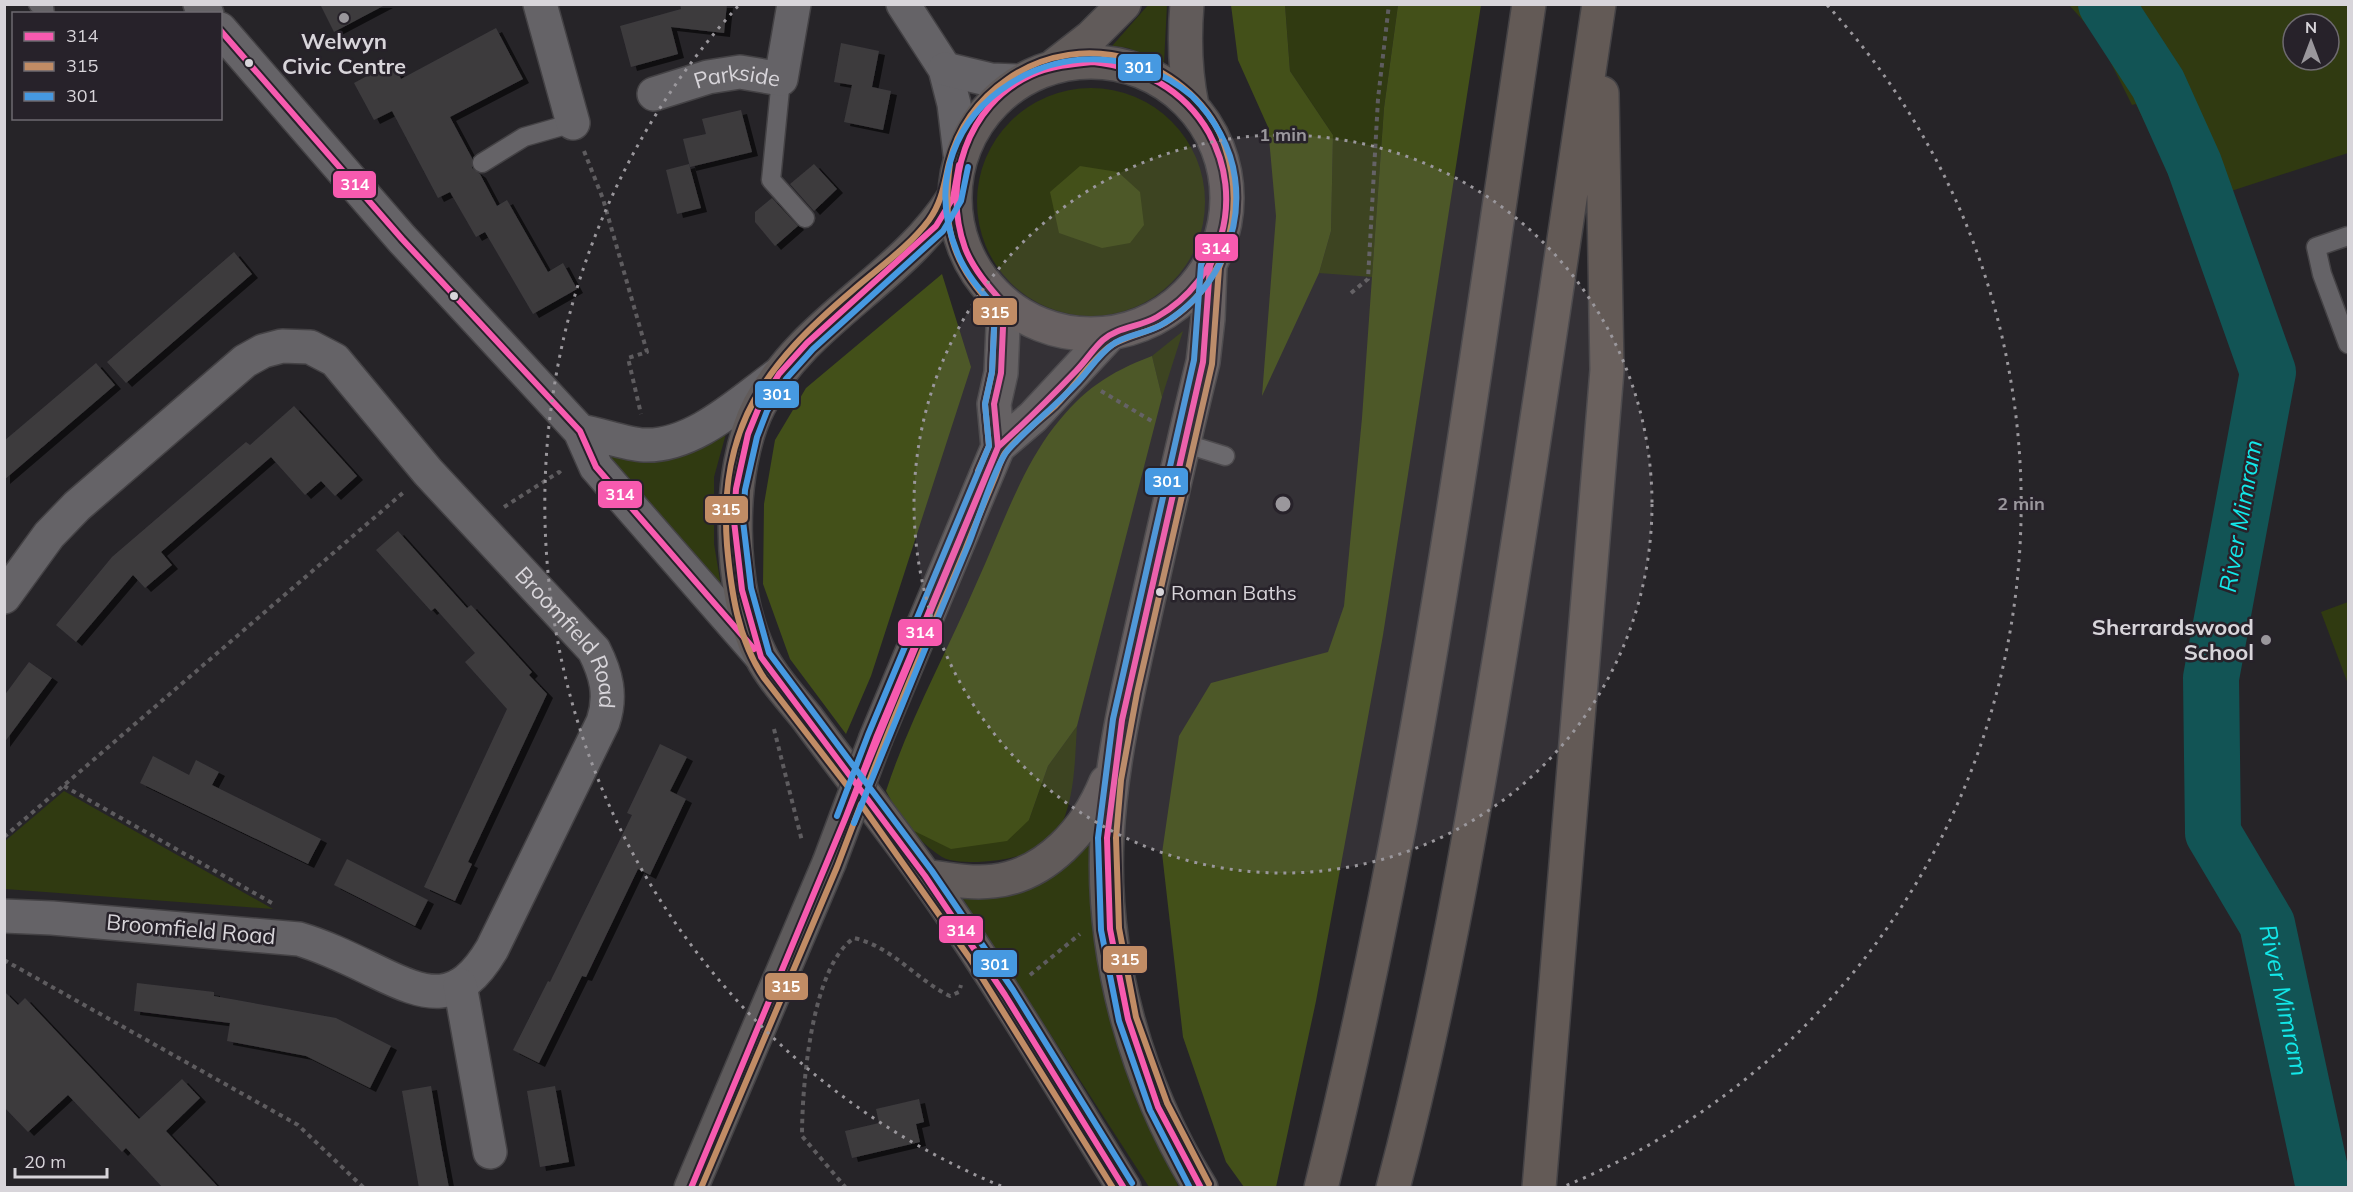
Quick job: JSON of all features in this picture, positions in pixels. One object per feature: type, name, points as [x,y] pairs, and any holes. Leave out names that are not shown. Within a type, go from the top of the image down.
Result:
[{"type":"highway","points":[[1320,1188],[1403,803],[1450,530],[1529,4]]},
{"type":"highway","points":[[1396,1178],[1470,837],[1548,357],[1600,4]]},
{"type":"highway","points":[[1539,1188],[1607,370],[1600,4]]},
{"type":"main road","points":[[1051,68],[1091,37],[1124,4]]},
{"type":"main road","points":[[1187,4],[1186,76],[1192,106]]},
{"type":"main road","points":[[1201,1188],[1172,1132],[1137,1051],[1117,970],[1107,879],[1110,804],[1117,755],[1183,443],[1203,362],[1208,320],[1210,266],[1227,211],[1227,183],[1221,155],[1208,129],[1192,106],[1162,81],[1127,66],[1089,61],[1051,68],[1019,81],[983,113],[960,154],[953,198],[957,231],[968,261],[987,288],[1004,303],[1028,318],[1053,328],[1078,334],[1110,334],[1152,320],[1174,307],[1210,266]]},
{"type":"main road","points":[[953,198],[930,232],[807,342],[779,374],[759,407],[748,434],[736,489],[734,521],[742,590],[761,657],[925,876],[1005,995],[1124,1188]]},
{"type":"main road","points":[[998,447],[994,404],[1001,373],[1004,303]]},
{"type":"main road","points":[[691,1188],[816,855],[876,738],[998,447],[1033,417],[1110,334]]},
{"type":"main road","points":[[925,876],[993,881],[1015,877],[1036,867],[1083,825],[1095,808],[1117,755]]},
{"type":"street","points":[[540,4],[573,123]]},
{"type":"street","name":"Parkside","points":[[654,94],[708,77],[740,72],[781,79],[794,4]]},
{"type":"street","points":[[903,4],[945,69],[954,104],[960,154]]},
{"type":"street","points":[[222,31],[402,239],[580,431],[596,467],[761,657]]},
{"type":"street","points":[[945,69],[991,80],[1019,81]]},
{"type":"street","name":"Broomfield Road","points":[[4,597],[50,536],[77,506],[245,361],[263,351],[282,346],[310,347],[335,360],[428,472],[594,650],[603,669],[608,698],[603,722],[492,949],[482,966],[460,986],[435,992],[410,988],[324,946],[299,939],[4,916]]},
{"type":"street","points":[[580,431],[642,445],[663,444],[687,436],[779,374]]},
{"type":"street","points":[[460,986],[489,1152]]},
{"type":"lane","points":[[781,79],[771,180],[805,218]]},
{"type":"lane","points":[[482,163],[525,137],[573,123]]},
{"type":"lane","points":[[2349,236],[2316,247],[2322,274],[2349,344]]},
{"type":"lane","points":[[1183,443],[1225,456]]},
{"type":"path","points":[[1351,293],[1368,279],[1378,99],[1389,4]]},
{"type":"path","points":[[573,123],[603,199],[647,352],[627,358],[641,408],[642,445]]},
{"type":"path","points":[[1092,386],[1155,423]]},
{"type":"path","points":[[4,837],[428,472]]},
{"type":"path","points":[[496,511],[558,472],[568,481]]},
{"type":"path","points":[[772,718],[778,752],[816,855]]},
{"type":"path","points":[[64,786],[301,919],[299,939]]},
{"type":"path","points":[[1005,995],[1085,930]]},
{"type":"path","points":[[846,1188],[802,1136],[812,1026],[836,959],[846,943],[854,938],[870,941],[902,960],[933,988],[950,996],[959,992],[962,980]]},
{"type":"path","points":[[4,960],[298,1125],[364,1188]]},
{"type":"green space","points":[[1149,4],[1167,5],[1164,63],[1128,48],[1112,46]]},
{"type":"green space","points":[[1231,5],[1285,5],[1290,71],[1333,135],[1331,231],[1319,273],[1262,396],[1276,216],[1268,127],[1238,60]]},
{"type":"green space","points":[[1285,5],[1398,5],[1384,108],[1372,277],[1319,273],[1331,231],[1333,135],[1290,71]]},
{"type":"green space","points":[[1398,5],[1481,5],[1383,635],[1316,1001],[1276,1187],[1244,1187],[1226,1162],[1183,1037],[1162,853],[1179,736],[1211,683],[1328,652],[1344,606],[1362,418],[1384,108]]},
{"type":"green space","points":[[2069,5],[2348,5],[2348,153],[2185,206],[2136,104],[2132,105],[2098,37]]},
{"type":"green space","points":[[1091,88],[1113,90],[1145,101],[1172,121],[1192,148],[1203,180],[1205,202],[1203,224],[1192,256],[1172,283],[1145,303],[1113,314],[1091,316],[1069,314],[1037,303],[1010,283],[990,256],[979,224],[977,202],[979,180],[990,148],[1010,121],[1037,101],[1069,90]]},
{"type":"green space","points":[[1080,166],[1118,172],[1140,192],[1144,225],[1130,243],[1102,248],[1059,233],[1050,192]]},
{"type":"green space","points":[[942,274],[971,367],[871,676],[846,734],[790,659],[763,584],[764,504],[775,440],[806,388]]},
{"type":"green space","points":[[1183,331],[1162,397],[1152,356]]},
{"type":"green space","points":[[1152,356],[1162,397],[1077,726],[1048,766],[1029,820],[1007,841],[951,849],[906,827],[886,791],[906,737],[1011,502],[1042,444],[1065,414],[1087,392],[1122,369]]},
{"type":"green space","points":[[727,430],[714,477],[714,544],[722,592],[608,461],[608,453]]},
{"type":"green space","points":[[2348,602],[2348,684],[2321,612]]},
{"type":"green space","points":[[1077,726],[1074,772],[1065,816],[1051,838],[1040,846],[1029,852],[1004,859],[978,862],[954,861],[937,854],[906,827],[1029,820],[1048,766]]},
{"type":"green space","points":[[64,791],[273,909],[5,889],[5,841]]},
{"type":"green space","points":[[1089,840],[1097,939],[1115,1033],[1135,1097],[1171,1167],[1178,1187],[1149,1187],[958,891]]},
{"type":"building","name":"Welwyn Civic Centre","points":[[320,4],[387,4],[334,32]]},
{"type":"building","points":[[680,4],[727,4],[724,33],[671,27],[678,54],[631,67],[620,26],[681,9]]},
{"type":"building","points":[[496,28],[523,79],[450,117],[472,158],[472,168],[480,174],[497,206],[507,200],[548,272],[563,263],[577,289],[533,314],[485,232],[476,237],[450,192],[438,198],[392,111],[374,120],[354,83],[393,62],[401,79]]},
{"type":"building","points":[[841,43],[879,51],[872,87],[891,91],[883,130],[844,122],[852,85],[834,82]]},
{"type":"building","points":[[741,110],[752,152],[690,167],[683,139],[706,134],[702,119]]},
{"type":"building","points":[[689,164],[701,208],[677,214],[666,170]]},
{"type":"building","points":[[814,164],[837,189],[814,211],[790,184]]},
{"type":"building","points":[[772,198],[798,226],[775,246],[755,222],[755,212]]},
{"type":"building","points":[[234,252],[252,274],[126,383],[107,362]]},
{"type":"building","points":[[96,363],[115,385],[4,480],[4,441]]},
{"type":"building","points":[[294,406],[357,476],[335,496],[321,481],[305,495],[271,457],[161,552],[172,565],[145,588],[133,575],[76,642],[56,625],[112,557],[246,442],[250,445]]},
{"type":"building","points":[[398,531],[467,608],[471,605],[532,672],[529,675],[547,694],[468,862],[472,864],[455,901],[424,887],[507,709],[465,662],[475,653],[435,608],[431,611],[376,550]]},
{"type":"building","points":[[29,662],[52,678],[4,743],[4,696]]},
{"type":"building","points":[[660,744],[687,757],[670,791],[686,799],[650,875],[638,869],[586,977],[582,976],[539,1063],[513,1050],[548,981],[550,982],[632,815],[627,813]]},
{"type":"building","points":[[153,756],[189,775],[196,760],[219,772],[212,785],[321,839],[308,864],[140,783]]},
{"type":"building","points":[[347,859],[428,900],[415,926],[334,885]]},
{"type":"building","points":[[137,983],[214,992],[214,996],[336,1018],[391,1046],[370,1088],[306,1056],[227,1041],[230,1023],[134,1011]]},
{"type":"building","points":[[4,991],[18,1005],[25,998],[139,1119],[182,1079],[200,1098],[166,1131],[219,1188],[163,1188],[126,1148],[122,1152],[68,1095],[28,1132],[4,1107]]},
{"type":"building","points":[[431,1086],[449,1188],[419,1188],[402,1091]]},
{"type":"building","points":[[555,1086],[569,1162],[540,1167],[527,1091]]},
{"type":"building","points":[[919,1099],[924,1122],[916,1124],[920,1142],[852,1158],[845,1131],[879,1123],[876,1109]]},
{"type":"waterway","name":"River Mimram","points":[[2106,4],[2158,84],[2194,164],[2268,372],[2211,678],[2213,833],[2267,924],[2324,1188]]},
{"type":"transit line","name":"314","points":[[222,32],[402,239],[580,431],[596,467],[754,649]]},
{"type":"transit line","name":"315","points":[[848,787],[764,678],[742,631],[729,562],[726,503],[731,465],[740,432],[754,401],[772,372],[795,345],[852,291],[902,249],[929,220],[940,200],[958,138],[971,115],[988,96],[1022,70],[1053,58],[1085,53],[1133,60],[1177,82],[1201,105],[1219,132],[1231,172],[1233,197],[1232,222],[1226,246],[1217,268],[1203,289],[1186,307],[1165,323],[1120,340],[1109,347],[1056,405],[1005,453],[868,784]]},
{"type":"transit line","name":"301","points":[[837,816],[868,735],[989,446],[985,404],[992,372],[995,307],[978,288],[957,252],[946,200],[953,153],[976,114],[1010,84],[1052,65],[1099,59],[1147,69],[1192,96],[1214,123],[1225,144],[1233,166],[1236,200],[1229,243],[1209,281],[1196,298],[1161,325],[1123,339],[1107,349],[1075,385],[1003,457],[854,823]]},
{"type":"transit line","name":"314","points":[[1093,62],[1128,69],[1160,83],[1187,104],[1199,118],[1209,133],[1220,158],[1225,184],[1226,210],[1221,235],[1212,259],[1198,281],[1180,301],[1157,317],[1115,332],[1103,340],[1080,367],[998,447],[994,404],[1001,373],[1004,304],[977,270],[965,248],[956,198],[959,173],[965,149],[975,126],[990,106],[1009,88],[1046,69],[1093,62]]},
{"type":"transit line","name":"315","points":[[950,163],[947,205],[953,241],[968,275],[995,308],[992,372],[985,404],[989,446],[978,471]]},
{"type":"transit line","name":"314","points":[[959,165],[953,198],[936,226],[807,343],[779,374],[759,407],[748,434],[736,489],[734,521],[742,590],[761,657],[925,876],[1005,995],[1124,1188]]},
{"type":"transit line","name":"301","points":[[968,167],[961,201],[943,231],[813,349],[786,379],[767,411],[757,437],[745,490],[743,521],[751,588],[769,653],[932,871],[1013,990],[1132,1183]]},
{"type":"transit line","name":"301","points":[[1190,1188],[1150,1110],[1119,1021],[1101,930],[1098,838],[1113,719],[1194,360],[1201,265],[1210,243]]},
{"type":"transit line","name":"314","points":[[1201,1188],[1158,1107],[1128,1019],[1110,929],[1107,838],[1122,720],[1203,362],[1210,266],[1218,246]]},
{"type":"transit line","name":"315","points":[[1209,1184],[1167,1103],[1136,1017],[1119,928],[1116,838],[1121,780],[1137,693],[1212,364],[1219,268],[1226,249]]},
{"type":"transit line","name":"314","points":[[845,819],[876,738],[998,447]]},
{"type":"transit line","name":"314","points":[[845,819],[998,447]]},
{"type":"transit line","name":"315","points":[[701,1188],[837,867],[861,804],[971,960],[1113,1188]]},
{"type":"transit line","name":"314","points":[[691,1188],[845,819]]},
{"type":"transit line","name":"314","points":[[691,1188],[845,819]]},
{"type":"place","name":"Welwyn Civic Centre","points":[[344,18]]},
{"type":"place","name":"Roman Baths","points":[[1160,592]]},
{"type":"place","name":"Sherrardswood School","points":[[2266,640]]}]
